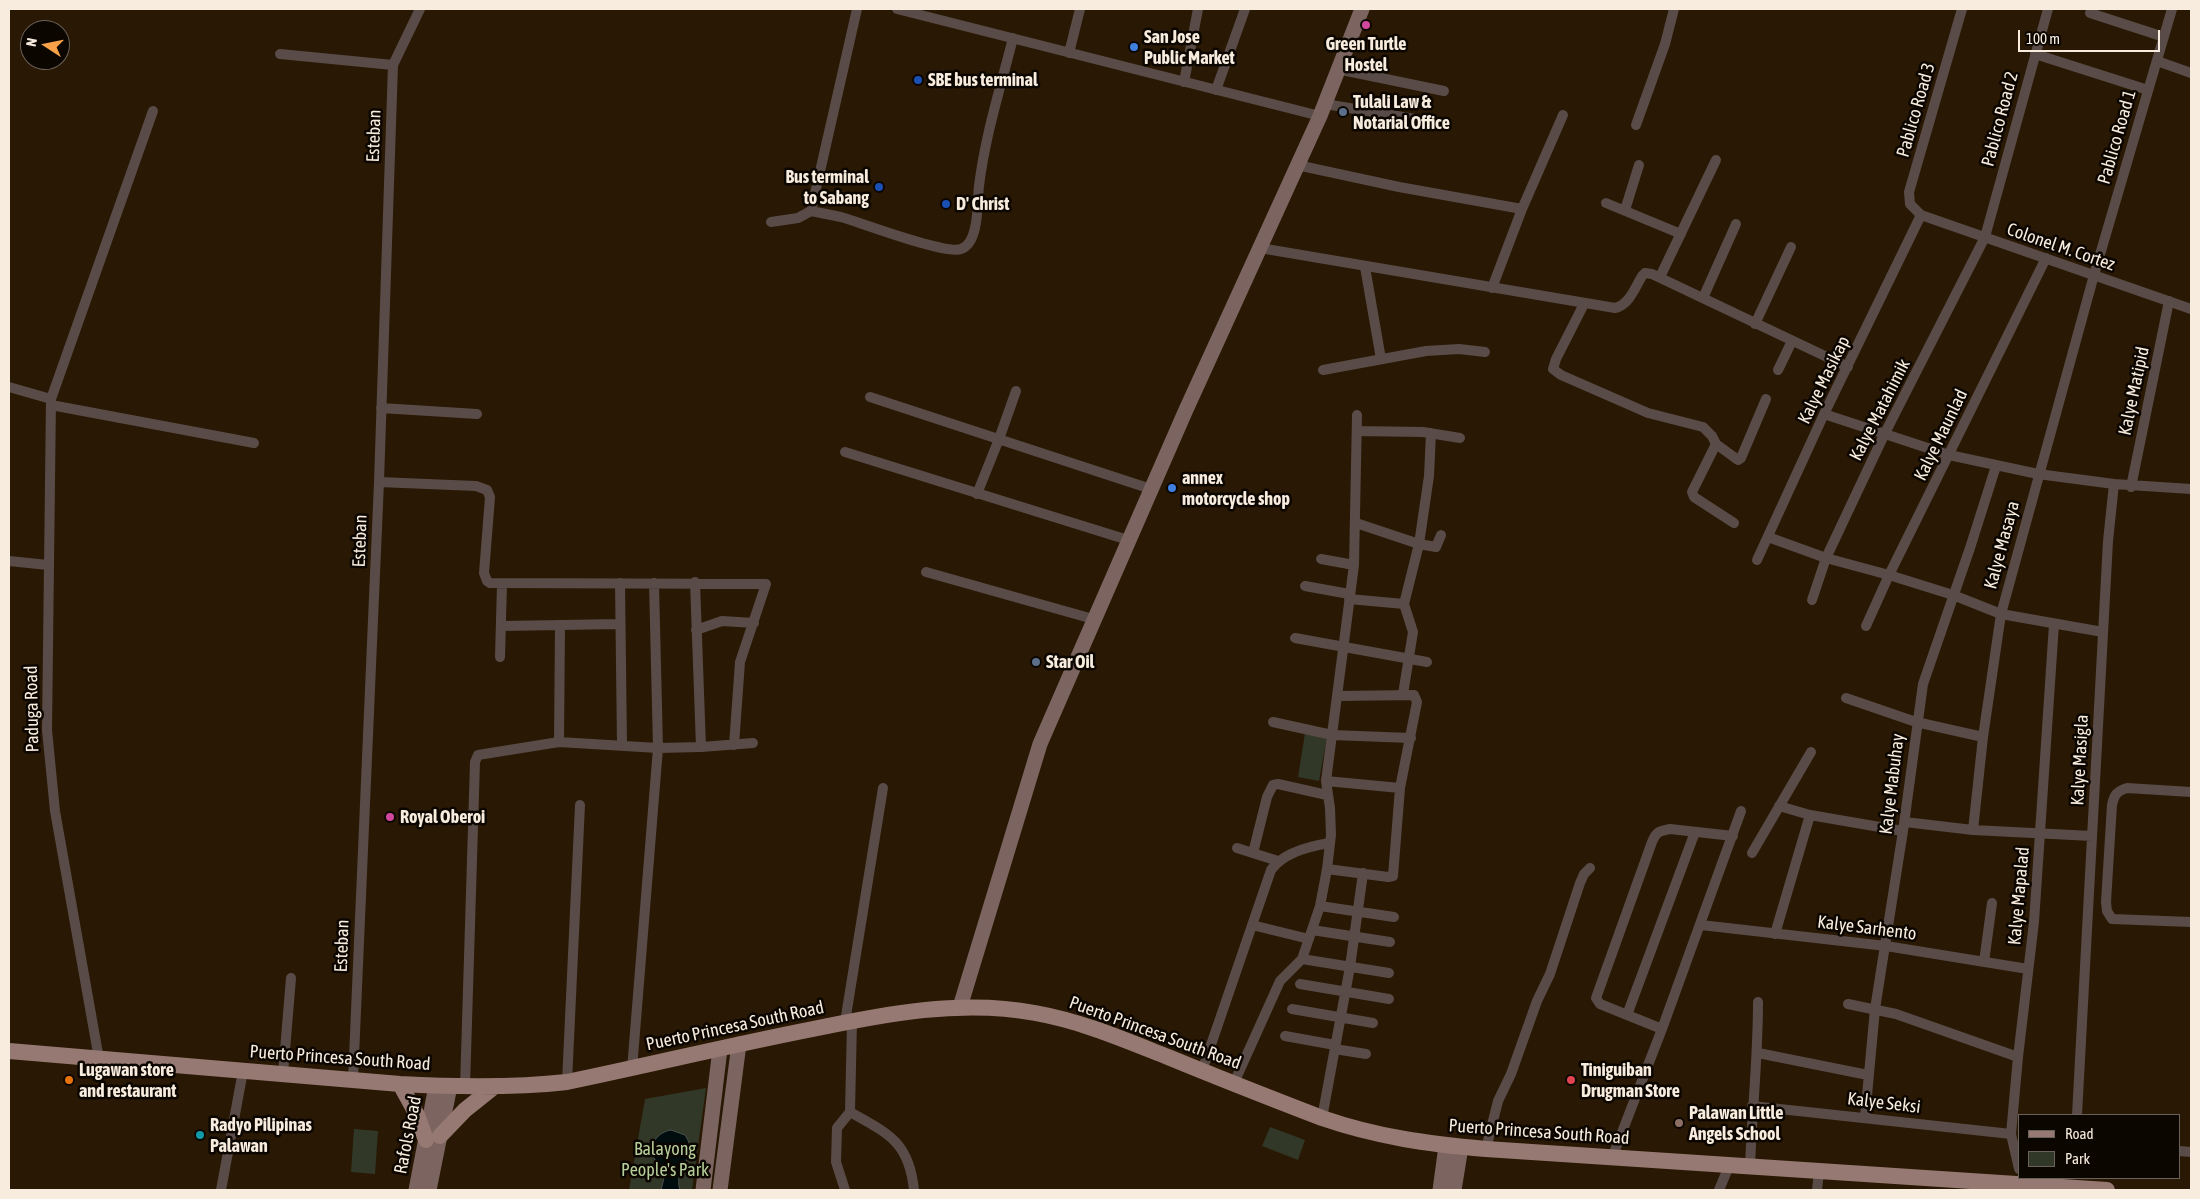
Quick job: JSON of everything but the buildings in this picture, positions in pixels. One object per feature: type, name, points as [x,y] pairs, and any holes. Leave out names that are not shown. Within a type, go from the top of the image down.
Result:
[{"type":"main road","name":"Puerto Princesa South Road","points":[[9,1052],[400,1084],[535,1086],[567,1082],[632,1069],[739,1044],[848,1022],[960,1007],[1003,1008],[1074,1022],[1126,1040],[1322,1118],[1371,1134],[1486,1149],[1819,1172],[2074,1183],[2107,1190]]},
{"type":"main road","points":[[400,1084],[433,1138],[495,1086]]},
{"type":"street","name":"Esteban","points":[[353,1080],[381,408],[393,65],[420,9]]},
{"type":"street","points":[[811,211],[857,9]]},
{"type":"street","points":[[897,9],[1216,90],[1322,110],[1445,124]]},
{"type":"street","points":[[1069,52],[1080,9]]},
{"type":"street","points":[[1184,82],[1198,9]]},
{"type":"street","points":[[1216,90],[1245,9]]},
{"type":"street","points":[[960,1007],[1040,744],[1128,540],[1322,110],[1362,9]]},
{"type":"street","points":[[1636,125],[1665,44],[1674,9]]},
{"type":"street","name":"Pablico Road 3","points":[[1921,215],[1910,204],[1909,192],[1962,9]]},
{"type":"street","name":"Pablico Road 2","points":[[1985,237],[2034,54],[2048,9]]},
{"type":"street","name":"Pablico Road 1","points":[[2094,275],[2172,9]]},
{"type":"street","points":[[2090,13],[2164,37]]},
{"type":"street","points":[[771,222],[798,218],[811,211],[841,217],[915,241],[961,249],[967,246],[978,216],[978,186],[1013,38]]},
{"type":"street","points":[[280,54],[393,65]]},
{"type":"street","points":[[2034,54],[2148,90]]},
{"type":"street","points":[[2157,61],[2191,73]]},
{"type":"street","points":[[1337,70],[1444,91]]},
{"type":"street","name":"Paduga Road","points":[[99,1059],[55,811],[47,730],[51,402],[153,111]]},
{"type":"street","points":[[1492,288],[1522,209],[1563,115]]},
{"type":"street","points":[[1660,278],[1716,160]]},
{"type":"street","points":[[1297,165],[1522,209]]},
{"type":"street","points":[[1625,210],[1638,165]]},
{"type":"street","points":[[1606,203],[1681,234]]},
{"type":"street","name":"Colonel M. Cortez","points":[[1921,215],[2191,309]]},
{"type":"street","name":"Kalye Masikap","points":[[1758,560],[1824,414],[1921,215]]},
{"type":"street","points":[[1703,298],[1736,224]]},
{"type":"street","name":"Kalye Matahimik","points":[[1812,600],[1826,558],[1884,435],[1985,237]]},
{"type":"street","points":[[1756,324],[1791,247]]},
{"type":"street","points":[[1260,248],[1615,308],[1622,307],[1642,276],[1648,273],[1848,367]]},
{"type":"street","name":"Kalye Maunlad","points":[[1866,626],[1889,575],[2046,258]]},
{"type":"street","points":[[1365,267],[1381,359]]},
{"type":"street","name":"Kalye Masaya","points":[[1973,830],[1983,737],[2001,614],[2094,275]]},
{"type":"street","name":"Kalye Matipid","points":[[2131,487],[2169,301]]},
{"type":"street","points":[[1584,304],[1556,359],[1553,369],[1555,372],[1648,413],[1703,428],[1712,436],[1716,444],[1735,460],[1741,458],[1766,398]]},
{"type":"street","points":[[1778,370],[1792,341]]},
{"type":"street","points":[[1323,370],[1426,351],[1458,350],[1485,352]]},
{"type":"street","points":[[9,387],[51,402],[254,443]]},
{"type":"street","points":[[977,494],[1016,391]]},
{"type":"street","points":[[870,397],[1151,489]]},
{"type":"street","points":[[381,408],[477,414]]},
{"type":"street","points":[[1824,414],[1949,455],[1996,466],[2131,487],[2191,489]]},
{"type":"street","points":[[1234,1083],[1276,988],[1280,981],[1302,959],[1320,906],[1327,869],[1331,815],[1326,781],[1354,565],[1357,415]]},
{"type":"street","points":[[1358,431],[1431,433],[1460,438]]},
{"type":"street","points":[[1403,694],[1413,632],[1404,604],[1419,544],[1429,476],[1431,433]]},
{"type":"street","points":[[1716,444],[1692,492],[1694,496],[1734,524]]},
{"type":"street","points":[[845,452],[1128,540]]},
{"type":"street","name":"Kalye Mabuhay","points":[[1865,1117],[1875,1009],[1904,827],[1916,722],[1923,684],[1996,466]]},
{"type":"street","points":[[378,482],[476,486],[487,490],[490,497],[484,573],[487,581],[502,584],[654,584],[695,582],[766,584],[738,671],[734,745]]},
{"type":"street","name":"Kalye Masigla","points":[[2077,1114],[2103,632],[2114,484]]},
{"type":"street","points":[[1356,523],[1419,544],[1437,547],[1441,535]]},
{"type":"street","points":[[1768,537],[1826,558],[1953,595],[2001,614],[2103,632]]},
{"type":"street","points":[[1322,559],[1354,565]]},
{"type":"street","points":[[9,561],[48,565]]},
{"type":"street","points":[[926,572],[1093,619]]},
{"type":"street","points":[[695,582],[700,747]]},
{"type":"street","points":[[620,583],[622,746]]},
{"type":"street","points":[[500,657],[502,584]]},
{"type":"street","points":[[632,1069],[658,748],[654,584]]},
{"type":"street","points":[[1305,586],[1349,596],[1404,604]]},
{"type":"street","points":[[696,630],[722,621],[754,623]]},
{"type":"street","points":[[502,626],[620,624]]},
{"type":"street","name":"Kalye Mapalad","points":[[2018,1166],[2011,1134],[2034,922],[2054,624]]},
{"type":"street","points":[[559,742],[560,625]]},
{"type":"street","points":[[1295,638],[1428,662]]},
{"type":"street","points":[[1327,869],[1388,877],[1393,876],[1400,788],[1417,702],[1414,695],[1403,694],[1337,696]]},
{"type":"street","points":[[1846,698],[1916,722],[1983,737]]},
{"type":"street","points":[[1273,722],[1332,735],[1411,738]]},
{"type":"street","points":[[450,1086],[474,762],[481,754],[559,742],[658,748],[753,743]]},
{"type":"street","points":[[1752,854],[1778,806],[1811,752]]},
{"type":"street","points":[[1326,781],[1400,788]]},
{"type":"street","points":[[1253,853],[1267,797],[1273,785],[1278,784],[1327,794]]},
{"type":"street","points":[[845,1190],[836,1162],[837,1128],[850,1112],[848,1022],[883,788]]},
{"type":"street","points":[[2191,792],[2127,788],[2118,791],[2112,805],[2106,902],[2107,911],[2112,919],[2191,922]]},
{"type":"street","points":[[567,1082],[580,805]]},
{"type":"street","points":[[1778,806],[1810,815],[1904,827],[2092,836]]},
{"type":"street","points":[[1612,1158],[1701,925],[1741,811]]},
{"type":"street","points":[[1775,934],[1810,815]]},
{"type":"street","points":[[1662,1029],[1600,1004],[1596,998],[1652,842],[1660,830],[1670,829],[1733,836]]},
{"type":"street","points":[[1627,1015],[1695,832]]},
{"type":"street","points":[[1202,1071],[1266,881],[1278,861],[1312,846],[1330,842]]},
{"type":"street","points":[[1237,848],[1278,861]]},
{"type":"street","points":[[1486,1149],[1498,1101],[1511,1074],[1537,1001],[1550,974],[1580,883],[1584,874],[1590,868]]},
{"type":"street","points":[[1322,1118],[1350,967],[1363,873]]},
{"type":"street","points":[[1984,962],[1992,903]]},
{"type":"street","points":[[1320,906],[1394,917]]},
{"type":"street","points":[[1252,925],[1310,935],[1354,937],[1390,942]]},
{"type":"street","name":"Kalye Sarhento","points":[[1701,925],[1886,946],[2028,969]]},
{"type":"street","points":[[1302,959],[1389,973]]},
{"type":"street","points":[[283,1074],[291,978]]},
{"type":"street","points":[[1300,984],[1389,999]]},
{"type":"street","points":[[1750,1167],[1752,1106],[1758,1053],[1758,1002]]},
{"type":"street","points":[[1848,1004],[1896,1014],[2018,1056]]},
{"type":"street","points":[[1292,1009],[1373,1023]]},
{"type":"street","points":[[1285,1036],[1366,1054]]},
{"type":"street","points":[[720,1190],[739,1044]]},
{"type":"street","points":[[703,1190],[720,1049]]},
{"type":"street","points":[[1758,1053],[1868,1075]]},
{"type":"street","points":[[221,1190],[243,1071]]},
{"type":"street","name":"Rafols Road","points":[[416,1190],[450,1086]]},
{"type":"street","name":"Kalye Seksi","points":[[1752,1106],[2011,1134]]},
{"type":"street","points":[[850,1112],[891,1135],[908,1160],[914,1190]]},
{"type":"street","name":"Rafols Road","points":[[429,1190],[433,1138]]},
{"type":"street","points":[[1440,1190],[1453,1146]]},
{"type":"street","points":[[1453,1146],[1454,1190]]},
{"type":"street","points":[[1719,1190],[1729,1166]]},
{"type":"street","points":[[1817,1190],[1819,1172]]},
{"type":"green space","points":[[1305,733],[1327,736],[1319,781],[1298,777]]},
{"type":"green space","name":"Balayong People's Park","points":[[706,1088],[692,1190],[629,1190],[645,1099]]},
{"type":"green space","points":[[1270,1127],[1305,1140],[1298,1160],[1262,1146]]},
{"type":"green space","points":[[354,1129],[378,1131],[375,1174],[351,1172]]},
{"type":"shaded area","points":[[671,1130],[685,1135],[690,1150],[680,1175],[680,1190],[661,1190],[666,1170],[654,1158],[652,1148],[658,1136]]},
{"type":"place","name":"Green Turtle Hostel","points":[[1366,25]]},
{"type":"place","name":"San Jose Public Market","points":[[1134,47]]},
{"type":"place","name":"SBE bus terminal","points":[[918,80]]},
{"type":"place","name":"Tulali Law & Notarial Office","points":[[1343,112]]},
{"type":"place","name":"Bus terminal to Sabang","points":[[879,187]]},
{"type":"place","name":"D' Christ","points":[[946,204]]},
{"type":"place","name":"annex motorcycle shop","points":[[1172,488]]},
{"type":"place","name":"Star Oil","points":[[1036,662]]},
{"type":"place","name":"Royal Oberoi","points":[[390,817]]},
{"type":"place","name":"Lugawan store and restaurant","points":[[69,1080]]},
{"type":"place","name":"Tiniguiban Drugman Store","points":[[1571,1080]]},
{"type":"place","name":"Palawan Little Angels School","points":[[1679,1123]]},
{"type":"place","name":"Radyo Pilipinas Palawan","points":[[200,1135]]}]
